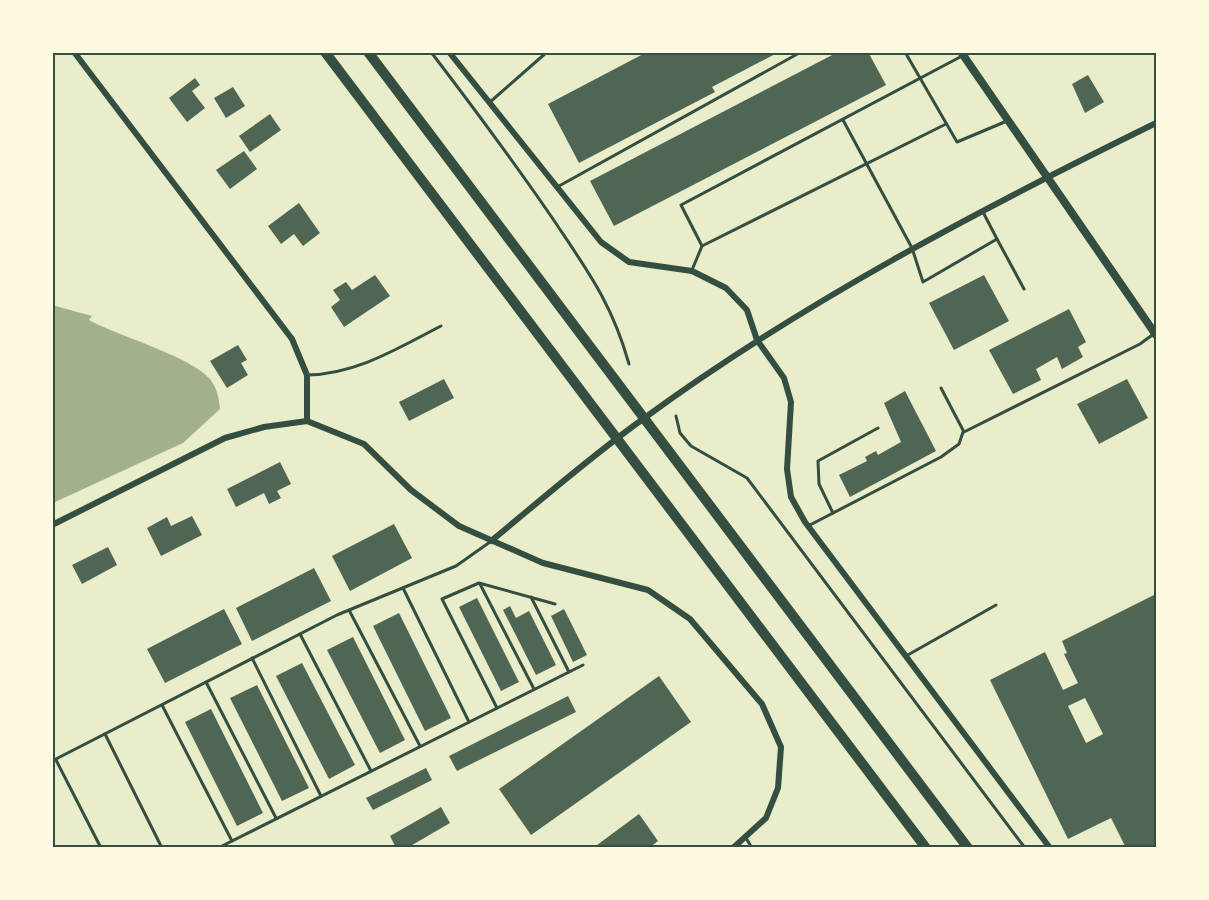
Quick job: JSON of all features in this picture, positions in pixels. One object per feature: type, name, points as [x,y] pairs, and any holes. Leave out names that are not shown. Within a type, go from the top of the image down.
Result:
[{"type":"main road","points":[[325,52],[926,848]]},
{"type":"main road","points":[[368,52],[968,848]]},
{"type":"street","points":[[74,52],[292,339],[307,375],[307,421]]},
{"type":"street","points":[[449,52],[488,104],[601,242],[629,262],[692,271],[726,288],[747,310],[757,340],[784,378],[791,402],[788,469],[791,496],[808,526],[1050,848]]},
{"type":"street","points":[[963,54],[1156,334]]},
{"type":"street","points":[[491,541],[616,438],[757,340],[912,248],[1156,123]]},
{"type":"street","points":[[52,525],[225,438],[264,427],[307,421],[364,444],[411,490],[459,526],[543,563],[648,590],[690,619],[762,704],[781,747],[778,788],[766,818],[733,848]]},
{"type":"lane","points":[[488,104],[547,52]]},
{"type":"lane","points":[[557,187],[801,52]]},
{"type":"lane","points":[[905,52],[919,80],[957,142],[1008,120]]},
{"type":"lane","points":[[702,246],[681,205],[919,80],[963,54]]},
{"type":"lane","points":[[843,120],[912,248],[923,282],[998,239]]},
{"type":"lane","points":[[692,271],[702,246],[946,124]]},
{"type":"lane","points":[[983,212],[1024,289]]},
{"type":"lane","points":[[307,375],[326,374],[353,368],[441,326]]},
{"type":"lane","points":[[808,526],[941,457],[959,444],[964,432],[1156,334]]},
{"type":"lane","points":[[941,388],[964,432]]},
{"type":"lane","points":[[833,513],[819,484],[818,460],[878,428]]},
{"type":"lane","points":[[101,848],[54,760],[349,610],[456,566],[491,541]]},
{"type":"lane","points":[[479,583],[534,689]]},
{"type":"lane","points":[[497,708],[442,599],[479,583],[555,604]]},
{"type":"lane","points":[[403,588],[469,722]]},
{"type":"lane","points":[[531,597],[569,672]]},
{"type":"lane","points":[[906,656],[996,605]]},
{"type":"lane","points":[[349,610],[420,746]]},
{"type":"lane","points":[[300,634],[371,771]]},
{"type":"lane","points":[[252,658],[321,796]]},
{"type":"lane","points":[[218,848],[583,665]]},
{"type":"lane","points":[[207,682],[276,818]]},
{"type":"lane","points":[[162,705],[232,841]]},
{"type":"lane","points":[[105,734],[162,848]]},
{"type":"lane","points":[[746,838],[752,848]]},
{"type":"path","points":[[431,52],[513,160],[603,294],[619,327],[629,364]]},
{"type":"path","points":[[676,416],[680,433],[691,446],[747,478],[1025,848]]},
{"type":"shaded area","points":[[52,305],[92,316],[89,320],[171,355],[201,371],[214,386],[220,409],[183,443],[53,503]]},
{"type":"building","points":[[647,52],[779,52],[712,87],[715,92],[579,163],[548,104]]},
{"type":"building","points":[[838,52],[868,52],[886,85],[614,226],[590,181]]},
{"type":"building","points":[[1088,75],[1104,102],[1085,113],[1072,84]]},
{"type":"building","points":[[195,78],[200,85],[192,91],[205,108],[187,122],[169,98]]},
{"type":"building","points":[[233,87],[245,106],[226,118],[214,98]]},
{"type":"building","points":[[270,114],[281,130],[250,152],[239,136]]},
{"type":"building","points":[[244,151],[257,169],[230,189],[216,170]]},
{"type":"building","points":[[299,203],[320,233],[303,246],[294,234],[281,244],[268,226]]},
{"type":"building","points":[[375,275],[390,296],[344,327],[331,307],[340,300],[333,290],[346,282],[352,290]]},
{"type":"building","points":[[984,275],[1009,321],[954,350],[929,303]]},
{"type":"building","points":[[1069,309],[1086,342],[1078,347],[1083,357],[1062,369],[1057,357],[1036,369],[1041,380],[1013,394],[989,350]]},
{"type":"building","points":[[238,345],[247,360],[241,363],[248,375],[227,388],[210,361]]},
{"type":"building","points":[[444,379],[454,398],[409,421],[399,402]]},
{"type":"building","points":[[1127,379],[1148,418],[1099,444],[1077,404]]},
{"type":"building","points":[[905,391],[936,451],[850,497],[839,475],[867,461],[865,457],[876,451],[878,455],[901,442],[884,403]]},
{"type":"building","points":[[280,462],[291,484],[277,491],[281,498],[269,504],[264,493],[236,507],[227,489]]},
{"type":"building","points":[[192,516],[202,535],[161,556],[147,528],[167,517],[171,526]]},
{"type":"building","points":[[394,524],[412,558],[350,591],[332,556]]},
{"type":"building","points":[[108,547],[117,565],[82,584],[72,565]]},
{"type":"building","points":[[314,568],[331,601],[252,641],[236,608]]},
{"type":"building","points":[[1156,594],[1156,848],[1126,848],[1111,818],[1068,839],[990,680],[1045,652],[1063,690],[1078,683],[1064,654],[1067,653],[1062,641]],"holes":[[[1085,698],[1103,734],[1086,743],[1068,706]]]},
{"type":"building","points":[[477,598],[519,682],[501,691],[459,607]]},
{"type":"building","points":[[510,606],[516,618],[529,611],[556,665],[536,675],[503,610]]},
{"type":"building","points":[[224,609],[242,644],[165,683],[147,649]]},
{"type":"building","points":[[564,609],[587,655],[573,662],[551,616]]},
{"type":"building","points":[[399,613],[451,718],[425,731],[373,626]]},
{"type":"building","points":[[353,637],[405,740],[380,753],[327,650]]},
{"type":"building","points":[[302,663],[355,765],[329,779],[276,676]]},
{"type":"building","points":[[659,676],[691,722],[531,835],[499,789]]},
{"type":"building","points":[[257,685],[309,788],[282,801],[230,698]]},
{"type":"building","points":[[568,696],[576,712],[457,771],[449,756]]},
{"type":"building","points":[[211,709],[263,813],[237,826],[185,722]]},
{"type":"building","points":[[426,768],[432,780],[373,810],[366,798]]},
{"type":"building","points":[[441,807],[450,823],[407,848],[396,848],[390,836]]},
{"type":"building","points":[[639,814],[658,841],[649,848],[593,848]]}]
